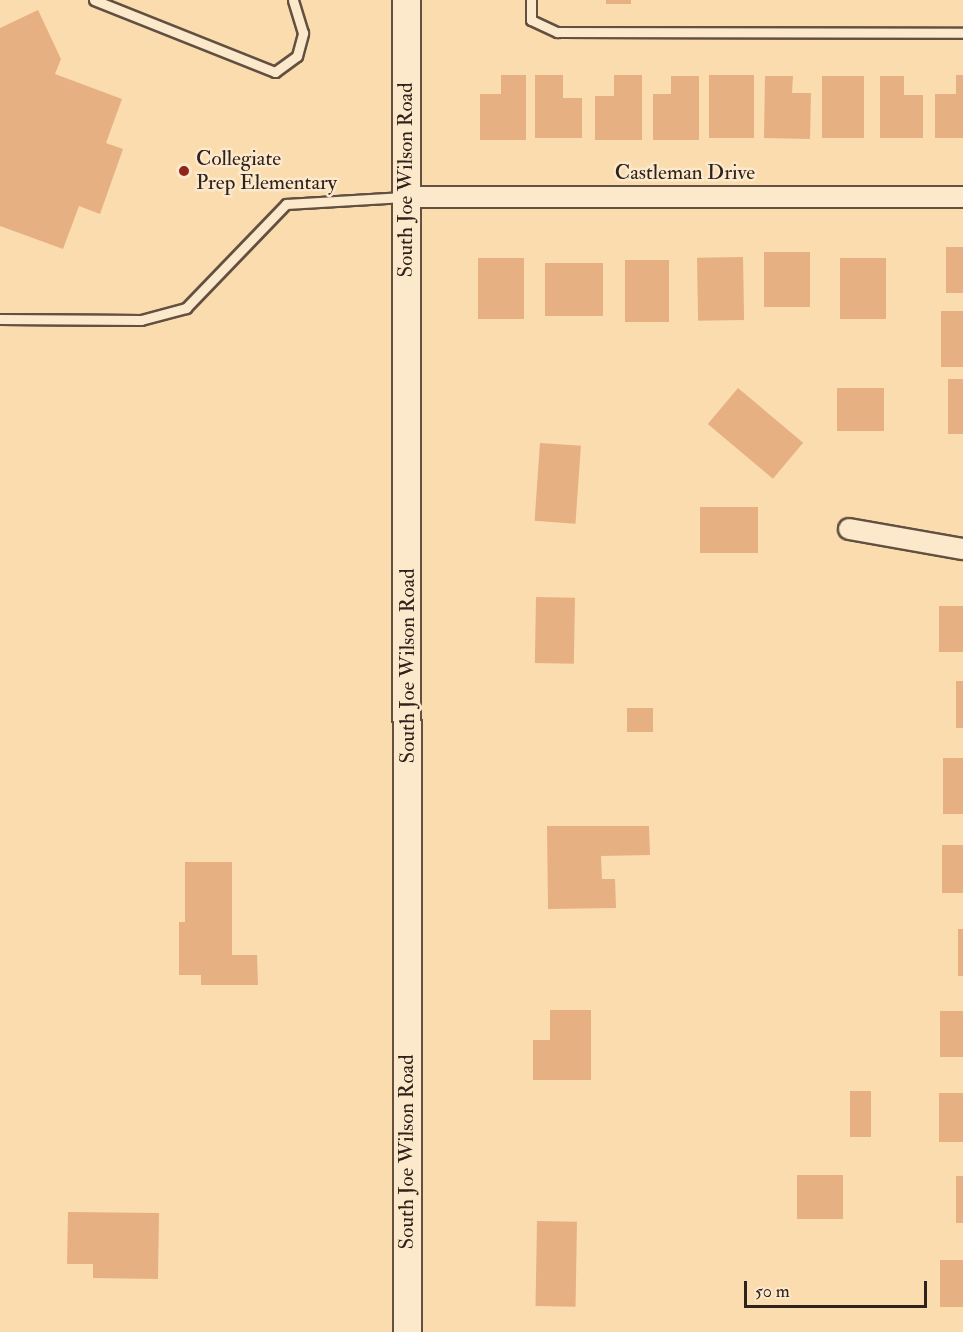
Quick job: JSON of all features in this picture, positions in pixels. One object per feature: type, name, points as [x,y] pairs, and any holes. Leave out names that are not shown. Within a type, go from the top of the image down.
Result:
[{"type":"street","name":"South Joe Wilson Road","points":[[406,0],[407,1332]]},
{"type":"street","name":"Castleman Drive","points":[[406,197],[963,197]]},
{"type":"street","points":[[849,529],[963,549]]},
{"type":"lane","points":[[94,0],[275,72],[297,56],[303,33],[293,0]]},
{"type":"lane","points":[[531,0],[531,20],[558,32],[963,33]]},
{"type":"lane","points":[[0,319],[141,320],[186,308],[286,204],[406,197]]},
{"type":"building","points":[[606,0],[631,0],[631,4],[606,4]]},
{"type":"building","points":[[38,10],[61,59],[55,74],[122,99],[106,143],[123,149],[100,214],[79,206],[63,249],[0,226],[0,28]]},
{"type":"building","points":[[501,75],[526,75],[526,140],[480,140],[480,94],[501,94]]},
{"type":"building","points":[[535,75],[563,75],[563,98],[582,98],[582,138],[535,138]]},
{"type":"building","points":[[614,75],[642,75],[642,140],[595,140],[595,96],[614,96]]},
{"type":"building","points":[[709,75],[754,75],[754,138],[709,138]]},
{"type":"building","points":[[956,75],[963,75],[963,138],[935,138],[935,94],[956,94]]},
{"type":"building","points":[[671,76],[699,76],[699,140],[653,140],[653,94],[671,94]]},
{"type":"building","points":[[765,76],[793,76],[792,93],[811,93],[810,139],[764,138]]},
{"type":"building","points":[[822,76],[864,76],[864,138],[822,138]]},
{"type":"building","points":[[880,76],[904,76],[904,95],[923,95],[923,138],[880,138]]},
{"type":"building","points":[[946,247],[963,247],[963,293],[946,293]]},
{"type":"building","points":[[764,252],[810,252],[810,307],[764,307]]},
{"type":"building","points":[[743,257],[744,320],[698,321],[697,258]]},
{"type":"building","points":[[478,258],[524,258],[524,319],[478,319]]},
{"type":"building","points":[[840,258],[886,258],[886,319],[840,319]]},
{"type":"building","points":[[625,260],[669,260],[669,322],[625,322]]},
{"type":"building","points":[[545,263],[603,263],[603,316],[545,316]]},
{"type":"building","points":[[941,311],[963,311],[963,367],[941,367]]},
{"type":"building","points":[[948,379],[963,379],[963,434],[948,434]]},
{"type":"building","points":[[738,388],[803,443],[773,479],[708,424]]},
{"type":"building","points":[[837,388],[884,388],[884,431],[837,431]]},
{"type":"building","points":[[540,443],[581,446],[575,524],[535,521]]},
{"type":"building","points":[[700,507],[758,507],[758,553],[700,553]]},
{"type":"building","points":[[536,597],[575,598],[574,664],[535,663]]},
{"type":"building","points":[[939,606],[963,606],[963,652],[939,652]]},
{"type":"building","points":[[956,681],[963,681],[963,728],[956,728]]},
{"type":"building","points":[[627,708],[653,708],[653,732],[627,732]]},
{"type":"building","points":[[943,758],[963,758],[963,814],[943,814]]},
{"type":"building","points":[[547,826],[649,826],[650,855],[601,856],[602,879],[615,879],[616,908],[548,909]]},
{"type":"building","points":[[942,845],[963,845],[963,893],[942,893]]},
{"type":"building","points":[[185,862],[232,862],[232,955],[257,955],[258,985],[201,985],[201,975],[179,975],[179,922],[185,922]]},
{"type":"building","points":[[958,929],[963,929],[963,976],[958,976]]},
{"type":"building","points":[[550,1010],[591,1010],[591,1080],[533,1080],[533,1040],[550,1040]]},
{"type":"building","points":[[940,1011],[963,1011],[963,1057],[940,1057]]},
{"type":"building","points":[[850,1091],[871,1091],[871,1137],[850,1137]]},
{"type":"building","points":[[939,1093],[963,1093],[963,1142],[939,1142]]},
{"type":"building","points":[[797,1175],[843,1175],[843,1219],[797,1219]]},
{"type":"building","points":[[956,1176],[963,1176],[963,1223],[956,1223]]},
{"type":"building","points":[[68,1212],[159,1213],[158,1279],[93,1278],[93,1264],[67,1264]]},
{"type":"building","points":[[537,1221],[577,1222],[576,1307],[536,1306]]},
{"type":"building","points":[[940,1260],[963,1260],[963,1307],[940,1307]]},
{"type":"place","name":"Collegiate Prep Elementary","points":[[184,171]]}]
